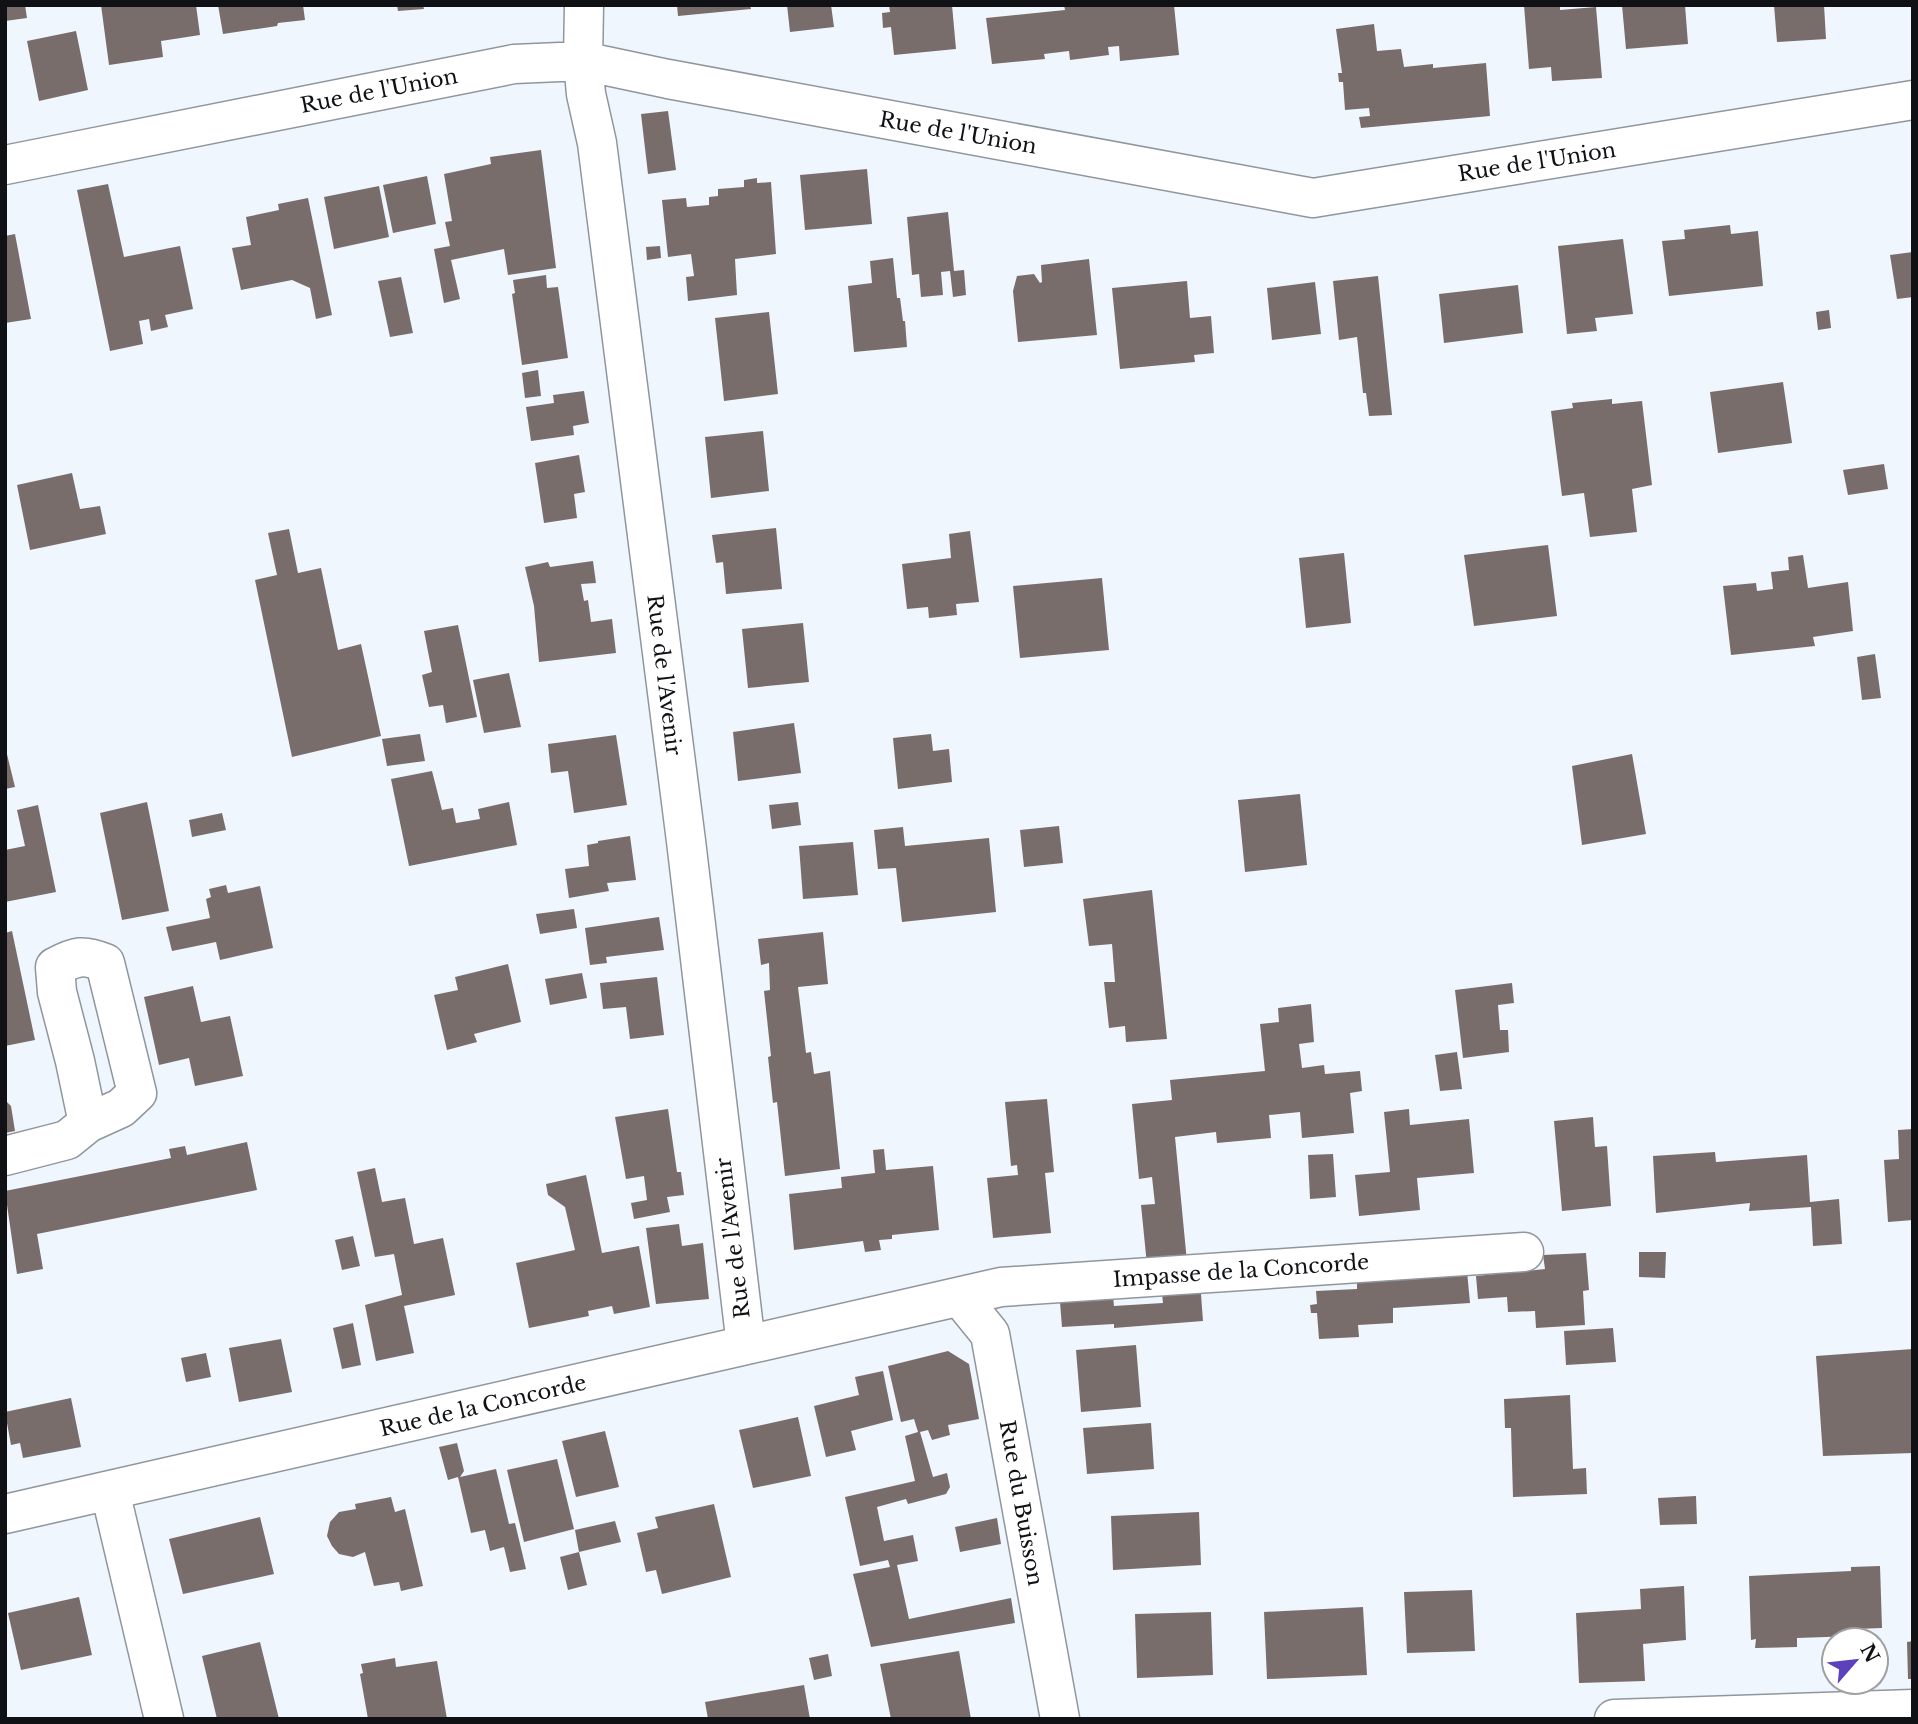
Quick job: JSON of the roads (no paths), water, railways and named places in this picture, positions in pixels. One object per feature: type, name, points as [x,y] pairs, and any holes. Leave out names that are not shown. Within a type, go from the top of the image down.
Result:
[{"type":"street","name":"Rue de l'Avenir","points":[[584,5],[583,61],[586,94],[597,143],[618,307],[746,1345]]},
{"type":"street","name":"Rue de l'Union","points":[[5,165],[514,64],[583,61],[681,82],[1314,198],[1913,100]]},
{"type":"street","points":[[5,1156],[67,1140],[88,1123]]},
{"type":"street","name":"Impasse de la Concorde","points":[[960,1297],[1000,1287],[1524,1252]]},
{"type":"street","name":"Rue de la Concorde","points":[[5,1514],[960,1297]]},
{"type":"street","name":"Rue du Buisson","points":[[960,1297],[990,1334],[1060,1719]]},
{"type":"street","points":[[110,1491],[164,1719]]},
{"type":"street","points":[[1614,1719],[1913,1709]]}]
